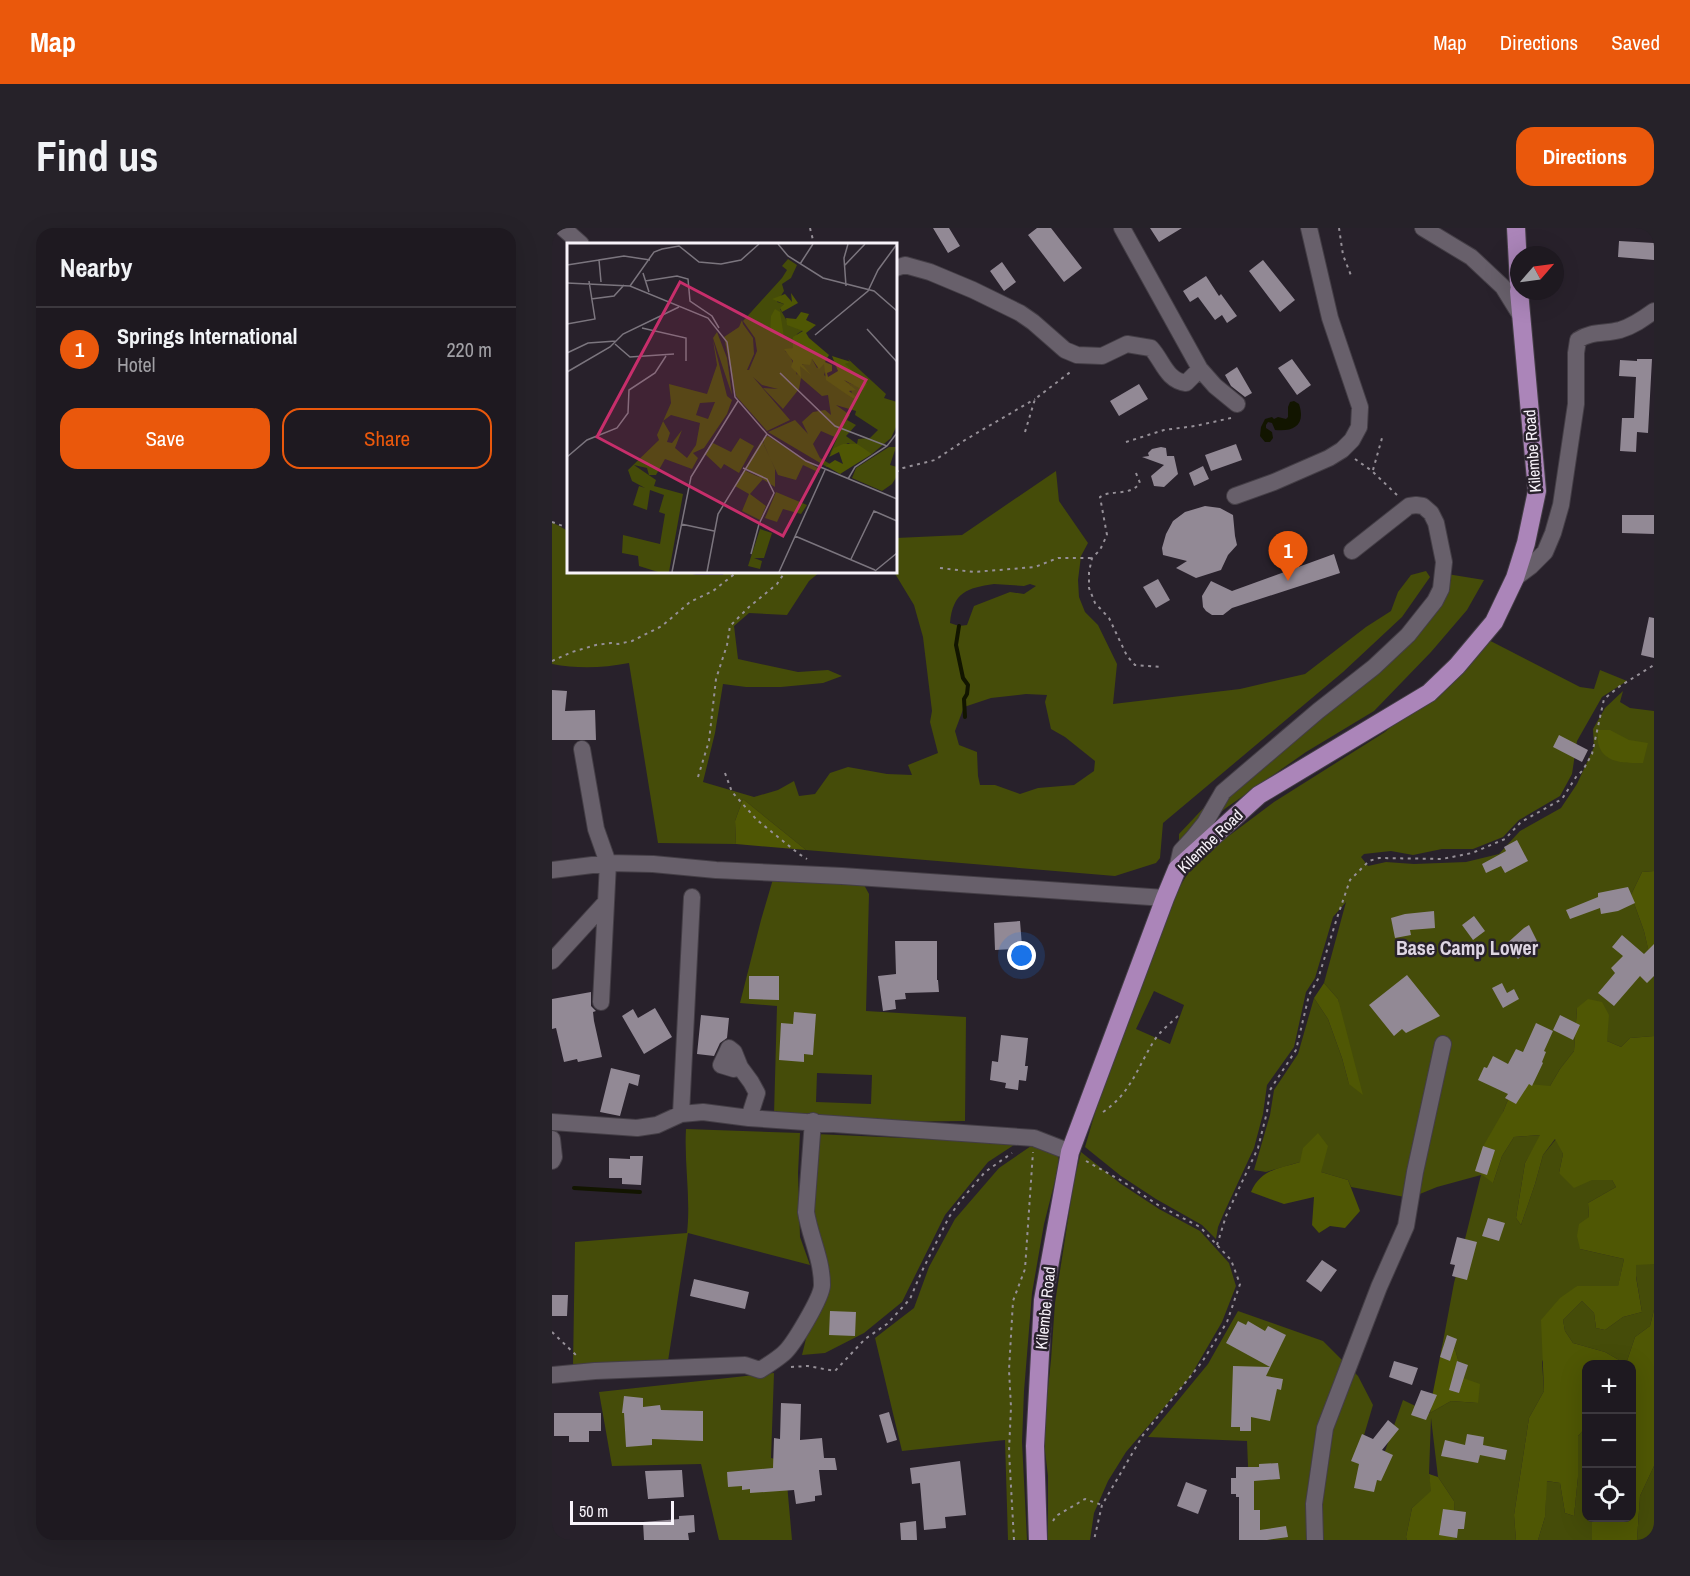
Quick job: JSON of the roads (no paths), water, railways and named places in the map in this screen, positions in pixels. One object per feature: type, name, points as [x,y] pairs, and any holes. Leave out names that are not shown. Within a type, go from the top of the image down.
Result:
[{"type":"main road","points":[[1516,228],[1517,246]]},
{"type":"main road","name":"Kilembe Road","points":[[1038,1537],[1035,1446],[1042,1300],[1070,1152],[1165,898],[1177,869],[1258,795],[1429,693],[1457,666],[1494,622],[1515,578],[1526,543],[1537,491],[1520,300]]},
{"type":"street","points":[[564,228],[580,243]]},
{"type":"street","points":[[1122,228],[1200,369],[1235,411]]},
{"type":"street","points":[[1235,496],[1274,482],[1342,450],[1352,440],[1359,427],[1360,407],[1330,318],[1309,228]]},
{"type":"street","points":[[1423,228],[1471,257],[1503,287],[1521,316]]},
{"type":"street","points":[[897,268],[905,265],[930,272],[973,290],[1020,313],[1065,350],[1077,355],[1102,356],[1127,344],[1151,348],[1173,379],[1179,382],[1186,383],[1200,369]]},
{"type":"street","points":[[1515,578],[1545,552],[1561,505],[1576,404],[1578,340],[1594,333],[1619,330],[1640,322],[1654,311]]},
{"type":"street","points":[[1177,869],[1181,851],[1204,823],[1223,792],[1318,711],[1374,667],[1408,635],[1435,601],[1441,589],[1444,562],[1436,523],[1431,513],[1423,506],[1409,506],[1352,551]]},
{"type":"street","points":[[582,748],[596,829],[608,863],[601,1002]]},
{"type":"street","points":[[552,870],[608,863],[653,864],[716,870],[1165,898]]},
{"type":"street","points":[[681,1114],[692,897]]},
{"type":"street","points":[[552,961],[606,902]]},
{"type":"street","points":[[1315,1540],[1314,1503],[1324,1428],[1375,1297],[1406,1226],[1415,1172],[1443,1044]]},
{"type":"street","points":[[740,1067],[756,1093],[748,1118]]},
{"type":"street","points":[[552,1161],[554,1157],[553,1128],[637,1128],[657,1125],[681,1114],[702,1112],[748,1118],[1034,1138],[1070,1152]]},
{"type":"street","points":[[552,1375],[745,1365],[760,1370],[785,1353],[802,1327],[822,1288],[817,1251],[806,1212],[813,1121]]},
{"type":"waterway","points":[[959,626],[956,645],[963,678],[968,685],[964,699],[965,717]]},
{"type":"waterway","points":[[574,1188],[640,1192]]},
{"type":"place","name":"Springs International","points":[[1288,581]]},
{"type":"district","name":"Base Camp Lower","points":[[1467,947]]}]
